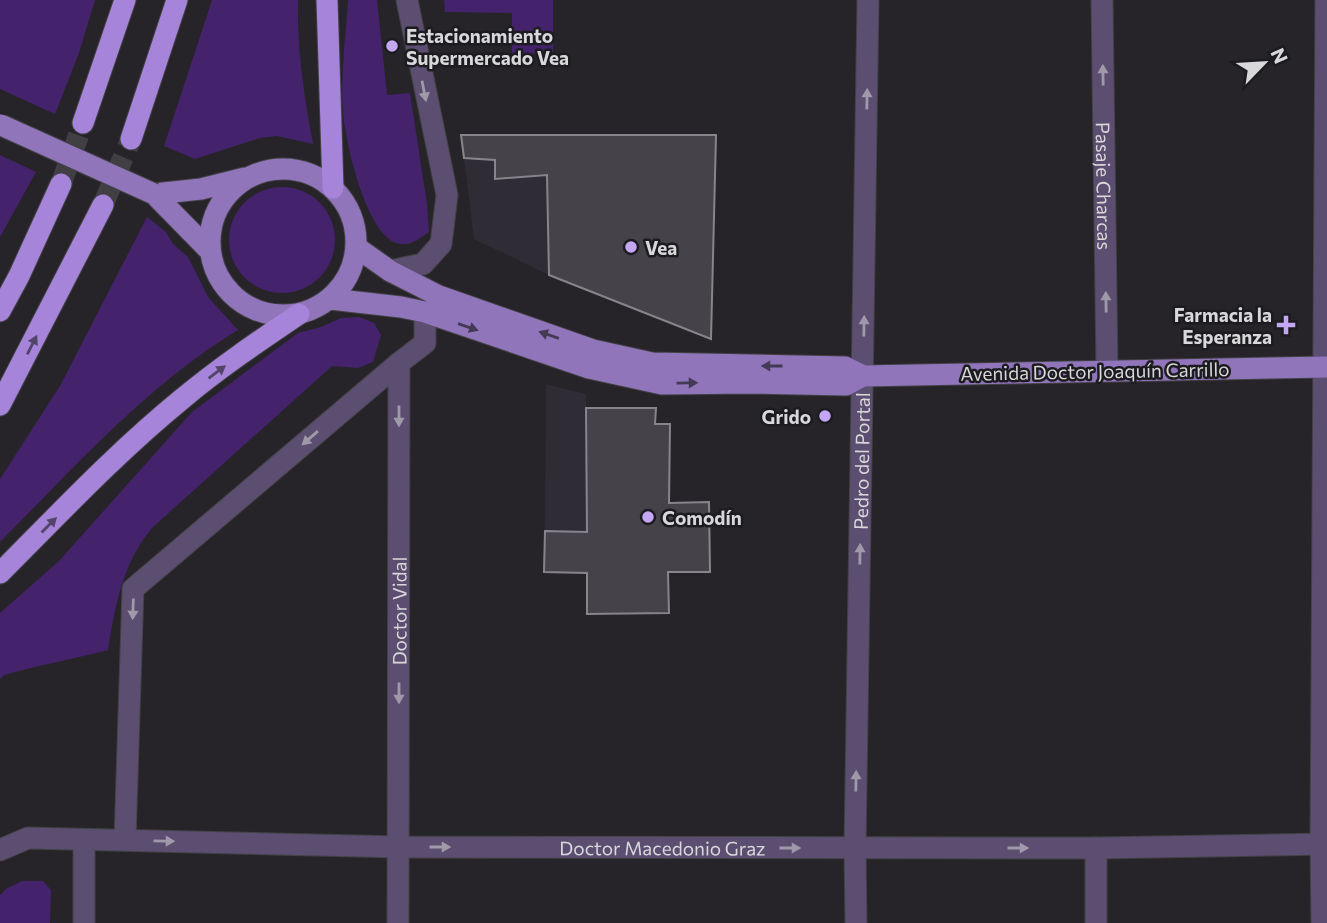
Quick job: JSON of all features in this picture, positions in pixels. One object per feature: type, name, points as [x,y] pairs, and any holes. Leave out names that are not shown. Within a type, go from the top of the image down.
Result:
[{"type":"highway","points":[[83,124],[125,0]]},
{"type":"highway","points":[[131,139],[177,0]]},
{"type":"highway","points":[[327,0],[333,188]]},
{"type":"highway","points":[[0,311],[61,184]]},
{"type":"highway","points":[[0,405],[103,205]]},
{"type":"highway","points":[[0,573],[180,400],[299,314]]},
{"type":"main road","points":[[0,124],[154,194],[210,251]]},
{"type":"main road","points":[[154,194],[201,189],[271,169],[293,169],[314,176],[333,188],[346,205],[355,225],[356,247],[352,267],[343,285],[330,299],[315,309],[279,316],[258,312],[241,303],[226,289],[215,271],[210,251],[210,229],[218,208],[231,190],[249,177]]},
{"type":"main road","name":"Avenida Doctor Joaquín Carrillo","points":[[356,247],[390,271],[439,296],[593,350],[652,363],[845,367],[863,376]]},
{"type":"main road","name":"Avenida Doctor Joaquín Carrillo","points":[[330,299],[425,312],[589,368],[662,384],[846,385],[863,376],[1326,367]]},
{"type":"street","points":[[390,271],[423,264],[441,244],[447,195],[407,0]]},
{"type":"street","name":"Pedro del Portal","points":[[856,923],[869,0]]},
{"type":"street","name":"Pasaje Charcas","points":[[1102,0],[1107,370]]},
{"type":"street","points":[[1322,923],[1326,0]]},
{"type":"street","points":[[125,840],[133,589],[425,343],[425,312]]},
{"type":"street","name":"Doctor Vidal","points":[[397,923],[399,363]]},
{"type":"street","name":"Doctor Macedonio Graz","points":[[0,850],[28,838],[399,847],[1096,848],[1324,844]]},
{"type":"street","points":[[83,923],[84,840]]},
{"type":"street","points":[[1096,848],[1096,923]]},
{"type":"shaded area","points":[[0,0],[95,0],[79,53],[55,114],[0,89]]},
{"type":"shaded area","points":[[212,0],[298,0],[302,73],[313,144],[277,136],[260,138],[195,159],[164,146]]},
{"type":"shaded area","points":[[348,0],[377,0],[387,95],[410,93],[429,232],[408,244],[400,244],[388,238],[377,226],[353,165],[342,99]]},
{"type":"shaded area","points":[[444,0],[553,0],[553,53],[512,54],[512,13],[445,12]]},
{"type":"shaded area","points":[[0,155],[36,172],[0,237]]},
{"type":"shaded area","points":[[464,158],[495,160],[495,179],[547,175],[549,275],[474,239]]},
{"type":"shaded area","points":[[282,187],[302,191],[319,203],[331,220],[335,240],[331,260],[319,277],[302,289],[282,293],[262,289],[245,277],[233,260],[229,240],[233,220],[245,203],[262,191]]},
{"type":"shaded area","points":[[147,217],[166,232],[173,244],[188,257],[208,297],[238,330],[142,401],[0,542],[0,479],[60,386]]},
{"type":"shaded area","points":[[359,317],[374,323],[381,335],[373,362],[358,368],[332,366],[153,527],[127,569],[108,650],[17,671],[0,679],[0,613],[59,561],[192,412],[298,333],[341,318]]},
{"type":"shaded area","points":[[546,384],[586,394],[587,532],[545,531]]},
{"type":"shaded area","points":[[22,881],[43,881],[51,890],[50,923],[0,923],[0,895]]},
{"type":"building","name":"Vea","points":[[461,135],[716,135],[711,339],[549,275],[547,175],[495,179],[495,160],[464,158]]},
{"type":"building","name":"Comodín","points":[[586,408],[656,408],[655,424],[670,424],[669,503],[709,502],[710,572],[668,572],[669,613],[587,614],[587,573],[544,572],[545,531],[587,532]]},
{"type":"tunnel","points":[[61,184],[83,123]]},
{"type":"tunnel","points":[[103,205],[131,139]]},
{"type":"place","name":"Estacionamiento Supermercado Vea","points":[[392,46]]},
{"type":"place","name":"Vea","points":[[631,247]]},
{"type":"place","name":"Farmacia la Esperanza","points":[[1286,325]]},
{"type":"place","name":"Grido","points":[[825,416]]},
{"type":"place","name":"Comodín","points":[[648,517]]}]
